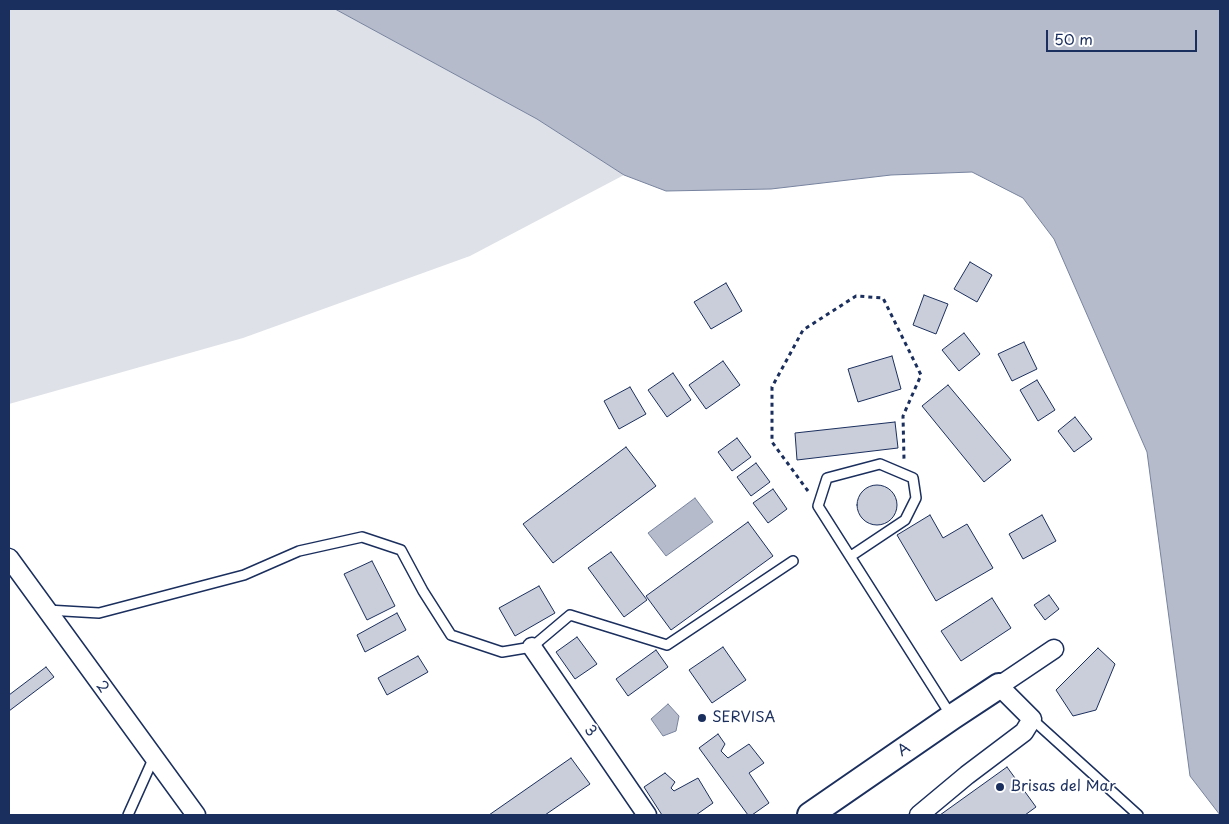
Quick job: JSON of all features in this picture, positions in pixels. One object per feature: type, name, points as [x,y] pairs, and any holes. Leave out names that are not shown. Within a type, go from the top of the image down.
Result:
[{"type":"main road","name":"A","points":[[810,815],[999,686]]},
{"type":"street","name":"2","points":[[9,558],[196,815]]},
{"type":"street","name":"3","points":[[532,647],[647,815]]},
{"type":"street","name":"A","points":[[999,686],[1054,649]]},
{"type":"street","points":[[919,815],[967,775],[1024,732],[1032,720],[999,686]]},
{"type":"lane","points":[[851,556],[905,520],[916,498],[912,478],[880,464],[827,478],[818,506],[952,717]]},
{"type":"lane","points":[[46,610],[99,613],[244,575],[299,551],[362,537],[401,550],[423,591],[451,635],[502,652],[532,647],[570,616],[666,645],[793,561]]},
{"type":"lane","points":[[1032,720],[1138,815]]},
{"type":"lane","points":[[128,815],[154,757]]},
{"type":"path","points":[[818,506],[772,442],[772,387],[803,330],[856,296],[883,298],[921,375],[903,416],[905,475]]},
{"type":"shaded area","points":[[9,9],[335,9],[537,119],[624,175],[470,256],[243,338],[9,404]]},
{"type":"water","points":[[335,9],[1220,9],[1220,815],[1190,776],[1147,452],[1054,239],[1023,198],[972,172],[891,175],[771,189],[666,191],[624,175],[537,119]]},
{"type":"water","points":[[695,498],[713,522],[666,556],[648,533]]},
{"type":"water","points":[[668,704],[679,716],[676,731],[663,736],[651,719]]},
{"type":"building","points":[[970,262],[992,275],[977,302],[954,289]]},
{"type":"building","points":[[726,283],[742,311],[711,329],[694,302]]},
{"type":"building","points":[[924,295],[948,304],[936,334],[913,325]]},
{"type":"building","points":[[964,333],[980,354],[959,371],[942,350]]},
{"type":"building","points":[[1024,342],[1037,369],[1012,381],[998,354]]},
{"type":"building","points":[[892,356],[901,389],[858,402],[848,369]]},
{"type":"building","points":[[723,361],[740,385],[706,409],[689,385]]},
{"type":"building","points":[[673,373],[691,400],[667,417],[648,390]]},
{"type":"building","points":[[1037,380],[1055,410],[1038,421],[1020,390]]},
{"type":"building","points":[[948,385],[1011,460],[984,482],[922,406]]},
{"type":"building","points":[[630,387],[646,414],[619,429],[604,401]]},
{"type":"building","points":[[1075,417],[1092,439],[1074,452],[1058,431]]},
{"type":"building","points":[[895,422],[898,448],[797,460],[795,433]]},
{"type":"building","points":[[737,438],[751,457],[732,471],[718,452]]},
{"type":"building","points":[[626,447],[656,486],[553,563],[523,524]]},
{"type":"building","points":[[756,463],[770,482],[751,496],[737,477]]},
{"type":"building","points":[[877,485],[891,491],[897,505],[891,519],[877,525],[863,519],[857,505],[863,491]]},
{"type":"building","points":[[773,489],[787,509],[768,523],[753,503]]},
{"type":"building","points":[[930,515],[943,538],[967,524],[993,568],[936,601],[897,535]]},
{"type":"building","points":[[1042,515],[1056,541],[1023,559],[1009,534]]},
{"type":"building","points":[[748,522],[773,556],[671,630],[646,596]]},
{"type":"building","points":[[611,552],[647,600],[624,617],[588,568]]},
{"type":"building","points":[[372,561],[395,606],[367,620],[344,574]]},
{"type":"building","points":[[539,586],[555,613],[515,636],[499,608]]},
{"type":"building","points":[[1049,595],[1059,609],[1045,620],[1034,605]]},
{"type":"building","points":[[992,598],[1011,628],[961,661],[941,631]]},
{"type":"building","points":[[397,613],[406,630],[365,652],[357,635]]},
{"type":"building","points":[[577,637],[597,664],[575,679],[556,652]]},
{"type":"building","points":[[723,647],[746,680],[712,703],[689,670]]},
{"type":"building","points":[[1098,648],[1115,664],[1096,710],[1073,716],[1056,690]]},
{"type":"building","points":[[656,650],[668,667],[628,696],[616,679]]},
{"type":"building","points":[[418,656],[428,672],[387,695],[378,678]]},
{"type":"building","points":[[46,667],[54,677],[9,711],[9,695]]},
{"type":"building","points":[[718,734],[725,744],[721,751],[728,758],[749,744],[764,763],[749,773],[769,803],[752,815],[748,815],[699,748]]},
{"type":"building","points":[[571,758],[590,784],[545,815],[489,815]]},
{"type":"building","name":"Brisas del Mar","points":[[1007,767],[1036,807],[1025,815],[940,815]]},
{"type":"building","points":[[665,773],[675,782],[671,788],[674,791],[698,778],[713,803],[696,815],[662,815],[644,787]]},
{"type":"place","name":"SERVISA","points":[[702,718]]},
{"type":"place","name":"Brisas del Mar","points":[[1000,787]]}]
